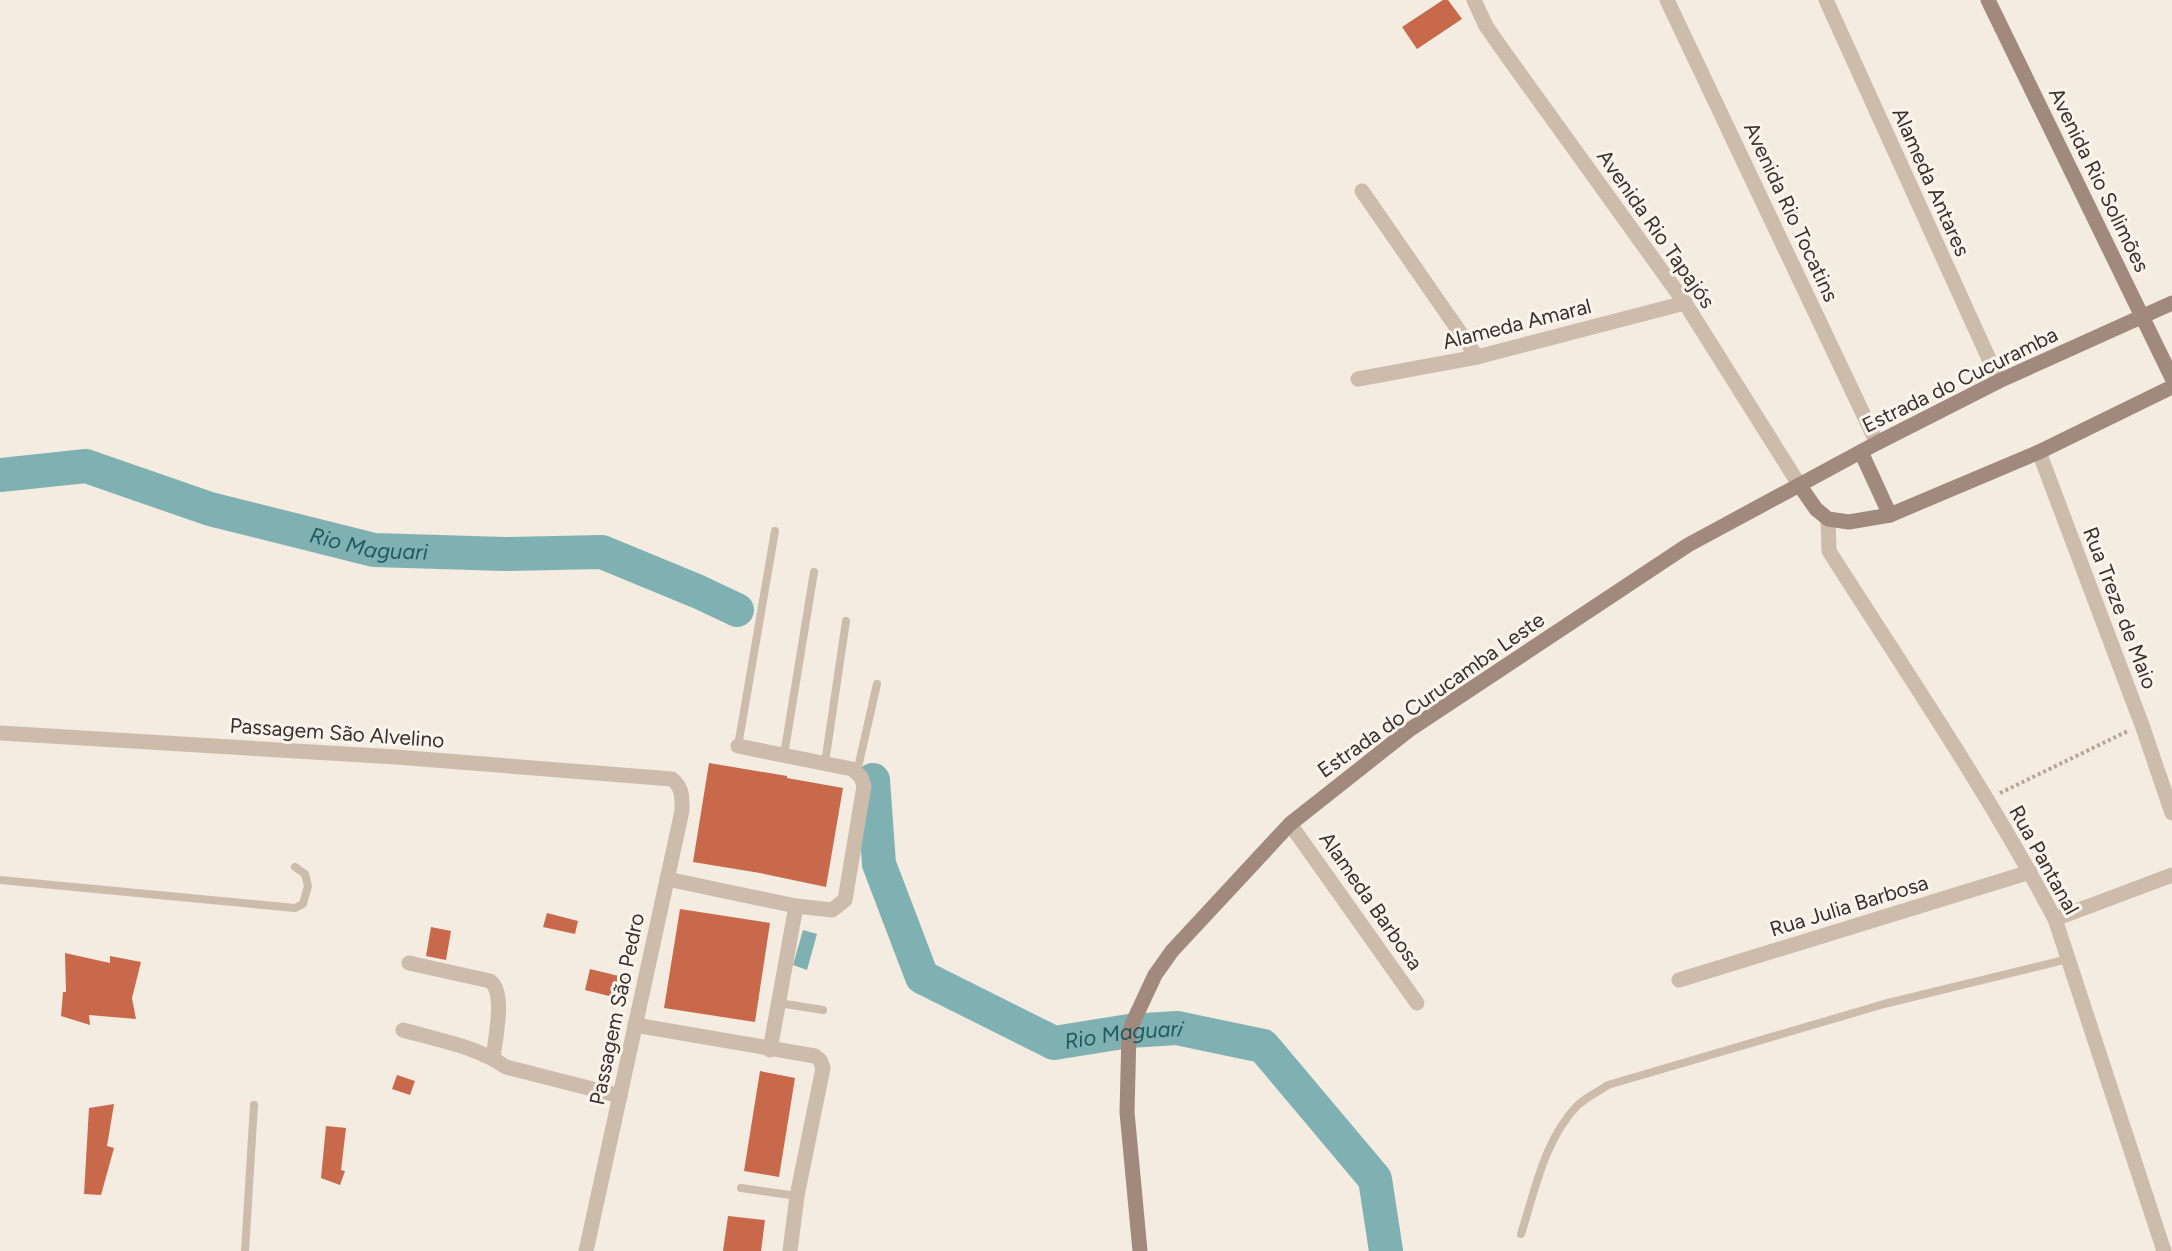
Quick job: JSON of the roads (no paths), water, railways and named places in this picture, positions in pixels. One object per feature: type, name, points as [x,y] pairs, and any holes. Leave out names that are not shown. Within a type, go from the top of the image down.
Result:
[{"type":"main road","name":"Avenida Rio Solimões","points":[[1988,0],[2172,378]]},
{"type":"main road","name":"Estrada do Cucuramba","points":[[1800,486],[1877,443],[1999,381],[2172,303]]},
{"type":"main road","points":[[1800,486],[1816,508],[1828,519],[1849,522],[1890,514],[2039,452],[2172,387]]},
{"type":"main road","points":[[1861,452],[1890,514]]},
{"type":"main road","name":"Estrada do Curucamba Leste","points":[[1140,1251],[1127,1112],[1131,1026],[1155,975],[1172,951],[1290,824],[1409,730],[1688,545],[1800,486]]},
{"type":"street","name":"Avenida Rio Tapajós","points":[[1474,0],[1486,26],[1502,49],[1685,303],[1800,486]]},
{"type":"street","name":"Avenida Rio Tocatins","points":[[1667,0],[1877,443]]},
{"type":"street","name":"Alameda Antares","points":[[1826,0],[1999,381]]},
{"type":"street","points":[[1362,191],[1477,357]]},
{"type":"street","name":"Alameda Amaral","points":[[1358,379],[1477,357],[1685,303]]},
{"type":"street","name":"Rua Treze de Maio","points":[[2039,452],[2142,724],[2172,813]]},
{"type":"street","name":"Rua Pantanal","points":[[1828,519],[1829,550],[1986,800],[2030,872],[2055,919],[2166,1244]]},
{"type":"street","name":"Passagem São Alvelino","points":[[0,733],[396,757],[672,778]]},
{"type":"street","points":[[667,879],[796,906],[832,910],[845,900],[864,786],[857,772],[738,746]]},
{"type":"street","name":"Passagem São Pedro","points":[[586,1251],[682,811],[682,795],[679,785],[672,778]]},
{"type":"street","name":"Alameda Barbosa","points":[[1290,824],[1417,1003]]},
{"type":"street","name":"Rua Julia Barbosa","points":[[1679,980],[2030,872]]},
{"type":"street","points":[[2055,919],[2172,875]]},
{"type":"street","points":[[770,1050],[796,906]]},
{"type":"street","points":[[409,963],[490,981],[494,984],[499,996],[493,1058]]},
{"type":"street","points":[[634,1025],[815,1056],[820,1060],[823,1068],[797,1196],[790,1251]]},
{"type":"street","points":[[403,1030],[476,1050],[506,1067],[620,1096]]},
{"type":"lane","points":[[738,746],[775,531]]},
{"type":"lane","points":[[784,755],[814,572]]},
{"type":"lane","points":[[825,764],[846,621]]},
{"type":"lane","points":[[857,772],[877,684]]},
{"type":"lane","points":[[0,879],[295,908],[303,904],[308,886],[306,874],[295,867]]},
{"type":"lane","points":[[1521,1234],[1544,1162],[1557,1132],[1578,1106],[1608,1085],[1884,1004],[2068,959]]},
{"type":"lane","points":[[779,1003],[823,1010]]},
{"type":"lane","points":[[245,1251],[254,1106]]},
{"type":"lane","points":[[741,1188],[797,1196]]},
{"type":"water","points":[[803,930],[817,934],[807,970],[793,965]]},
{"type":"waterway","name":"Rio Maguari","points":[[0,475],[86,466],[210,509],[374,550],[505,554],[602,552],[737,610]]},
{"type":"waterway","name":"Rio Maguari","points":[[873,780],[879,864],[922,977],[1054,1043],[1129,1031],[1177,1028],[1263,1046],[1375,1179],[1386,1251]]}]
